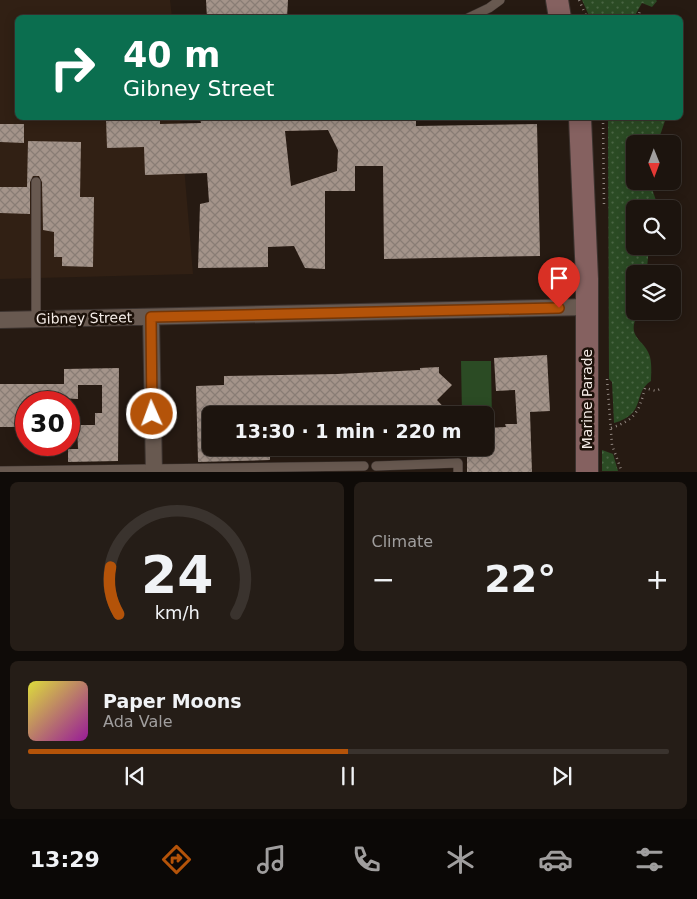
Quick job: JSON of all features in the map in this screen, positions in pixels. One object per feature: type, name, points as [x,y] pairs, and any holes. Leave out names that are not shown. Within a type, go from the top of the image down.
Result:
[{"type":"main road","points":[[557,0],[560,15]]},
{"type":"main road","points":[[565,0],[568,15]]},
{"type":"main road","name":"Marine Parade","points":[[572,120],[582,307],[577,472]]},
{"type":"main road","name":"Marine Parade","points":[[580,120],[582,307],[587,472]]},
{"type":"street","name":"Gibney Street","points":[[0,320],[582,307]]},
{"type":"street","points":[[151,317],[154,470]]},
{"type":"lane","points":[[474,15],[500,0]]},
{"type":"lane","points":[[36,182],[36,319]]},
{"type":"lane","points":[[376,466],[458,463],[458,472]]},
{"type":"lane","points":[[0,472],[364,466]]},
{"type":"path","points":[[579,0],[586,15]]},
{"type":"path","points":[[639,15],[640,10]]},
{"type":"path","points":[[610,428],[631,418],[639,409],[645,388],[656,391],[662,388]]},
{"type":"shaded area","points":[[0,0],[170,0],[172,15],[15,15],[15,120],[180,120],[193,274],[0,279]]},
{"type":"green space","points":[[582,0],[657,1],[652,7],[642,3],[635,15],[589,15]]},
{"type":"green space","points":[[608,120],[664,120],[660,135],[626,135],[626,190],[652,190],[656,200],[626,200],[626,255],[648,255],[647,265],[626,265],[626,320],[635,320],[634,332],[650,357],[651,381],[645,386],[631,414],[614,423],[612,382],[609,379]]},
{"type":"green space","points":[[461,361],[491,361],[492,406],[462,406]]},
{"type":"green space","points":[[602,450],[613,454],[618,471],[602,471]]},
{"type":"building","points":[[206,0],[288,0],[287,15],[207,15]]},
{"type":"building","points":[[106,120],[160,120],[160,124],[201,123],[200,120],[416,120],[416,126],[537,124],[540,256],[384,259],[383,166],[355,166],[355,191],[325,191],[325,269],[305,268],[294,246],[268,247],[268,267],[198,268],[200,204],[209,202],[207,173],[145,175],[144,147],[107,148]],"holes":[[[328,130],[338,150],[337,171],[291,186],[285,131]]]},
{"type":"building","points":[[0,124],[24,124],[24,143],[0,142]]},
{"type":"building","points":[[28,141],[81,142],[80,197],[94,197],[93,267],[62,266],[62,257],[54,257],[54,232],[43,230],[42,182],[39,176],[33,176],[30,182],[30,214],[0,213],[0,187],[27,187]]},
{"type":"building","points":[[547,355],[550,411],[530,412],[532,472],[467,472],[467,456],[494,456],[494,428],[506,427],[505,424],[517,424],[515,390],[496,391],[494,358]]},
{"type":"building","points":[[439,367],[439,373],[452,385],[437,400],[443,406],[202,406],[202,456],[270,456],[270,460],[198,462],[196,386],[224,385],[224,376],[337,374],[420,370],[420,368]]},
{"type":"building","points":[[119,368],[118,461],[68,462],[68,456],[80,456],[80,425],[95,425],[95,413],[102,413],[102,385],[78,385],[78,391],[15,391],[15,427],[0,427],[0,384],[64,384],[64,369]]},
{"type":"route","points":[[152,414],[151,317],[559,308]]}]
